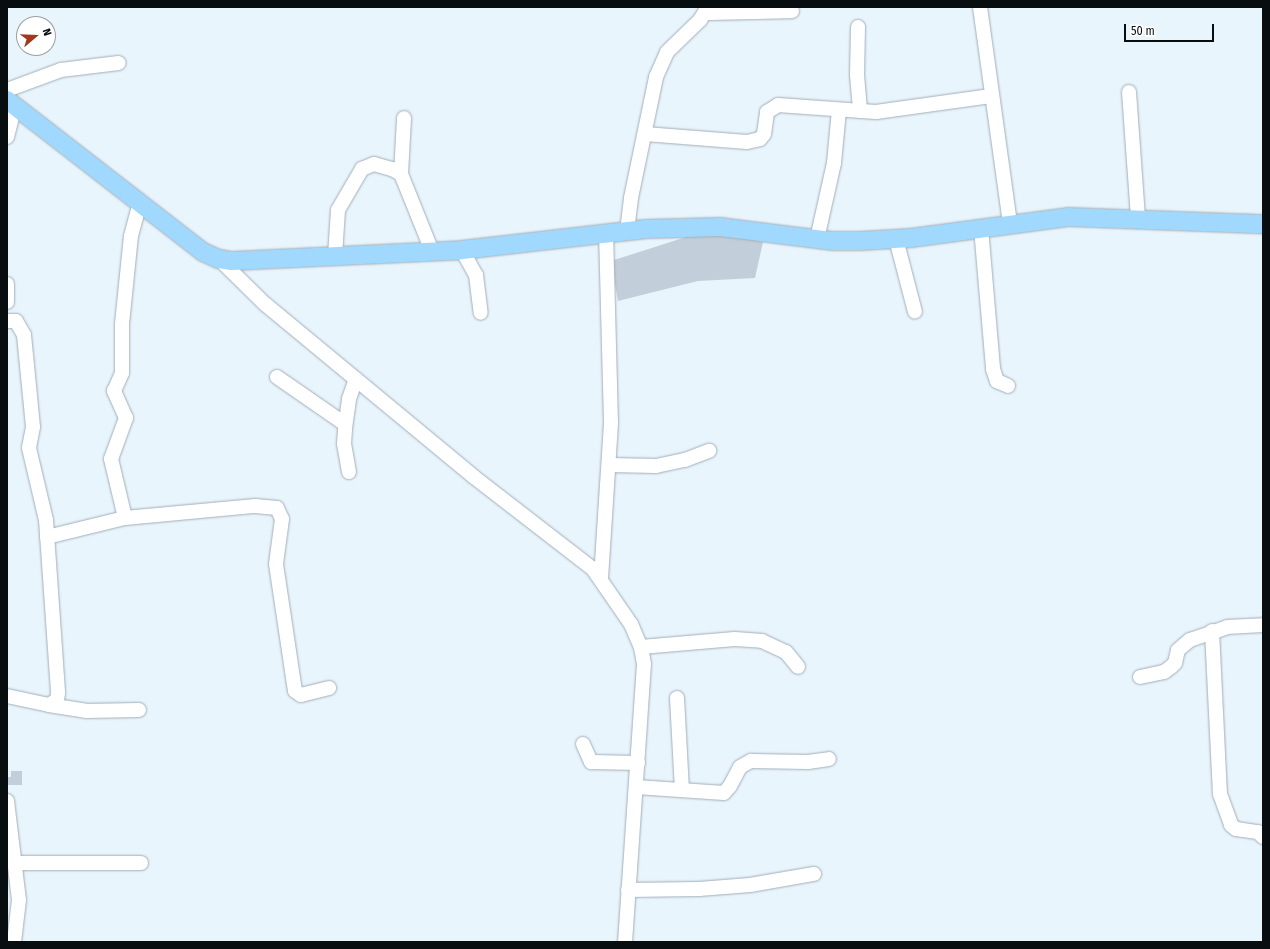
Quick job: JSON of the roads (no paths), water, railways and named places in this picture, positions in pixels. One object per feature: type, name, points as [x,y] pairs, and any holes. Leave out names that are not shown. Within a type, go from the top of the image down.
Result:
[{"type":"main road","points":[[10,99],[203,252],[219,259],[336,256],[462,250],[627,231],[720,227],[817,239],[860,241],[896,239],[1010,223],[1068,217],[1138,218],[1263,224]]},
{"type":"street","points":[[980,7],[991,96],[1010,223]]},
{"type":"street","points":[[627,231],[656,77],[662,62],[675,43],[707,10],[792,11]]},
{"type":"street","points":[[858,27],[857,76],[860,111]]},
{"type":"street","points":[[7,137],[10,99],[61,70],[119,63]]},
{"type":"street","points":[[1128,92],[1138,218]]},
{"type":"street","points":[[645,134],[747,142],[760,138],[764,134],[767,112],[772,107],[785,105],[876,112],[991,96]]},
{"type":"street","points":[[817,239],[834,163],[839,110]]},
{"type":"street","points":[[404,118],[401,174],[432,251]]},
{"type":"street","points":[[336,256],[338,210],[362,169],[374,164],[392,168],[401,174]]},
{"type":"street","points":[[125,518],[111,459],[126,418],[114,391],[122,373],[122,324],[131,236],[140,203]]},
{"type":"street","points":[[981,228],[993,369],[997,381],[1008,386]]},
{"type":"street","points":[[601,578],[610,465],[611,423],[606,234]]},
{"type":"street","points":[[896,239],[915,312]]},
{"type":"street","points":[[462,250],[476,275],[481,313]]},
{"type":"street","points":[[219,259],[265,304],[474,478],[593,569],[601,578],[632,624],[641,647],[644,664],[625,942]]},
{"type":"street","points":[[7,284],[7,302]]},
{"type":"street","points":[[7,322],[16,321],[24,336],[33,427],[30,452],[40,491],[47,537],[58,693],[57,700],[49,705]]},
{"type":"street","points":[[277,377],[345,424]]},
{"type":"street","points":[[349,472],[344,444],[345,424],[349,399],[356,379]]},
{"type":"street","points":[[610,465],[656,466],[685,460],[709,451]]},
{"type":"street","points":[[47,537],[125,518],[255,506],[277,508],[282,519],[276,564],[295,691],[301,695],[329,688]]},
{"type":"street","points":[[1140,678],[1164,672],[1175,663],[1183,644],[1212,632],[1238,625],[1263,626]]},
{"type":"street","points":[[1212,632],[1220,794],[1231,825],[1236,828],[1258,832],[1263,837]]},
{"type":"street","points":[[641,647],[735,639],[762,641],[786,652],[798,667]]},
{"type":"street","points":[[7,696],[86,711],[139,710]]},
{"type":"street","points":[[677,698],[682,789]]},
{"type":"street","points":[[584,744],[591,762],[638,763]]},
{"type":"street","points":[[636,787],[724,793],[730,786],[740,768],[751,760],[808,762],[829,759]]},
{"type":"street","points":[[7,800],[19,900],[14,942]]},
{"type":"street","points":[[15,862],[141,863]]},
{"type":"street","points":[[628,890],[735,886],[814,874]]}]
